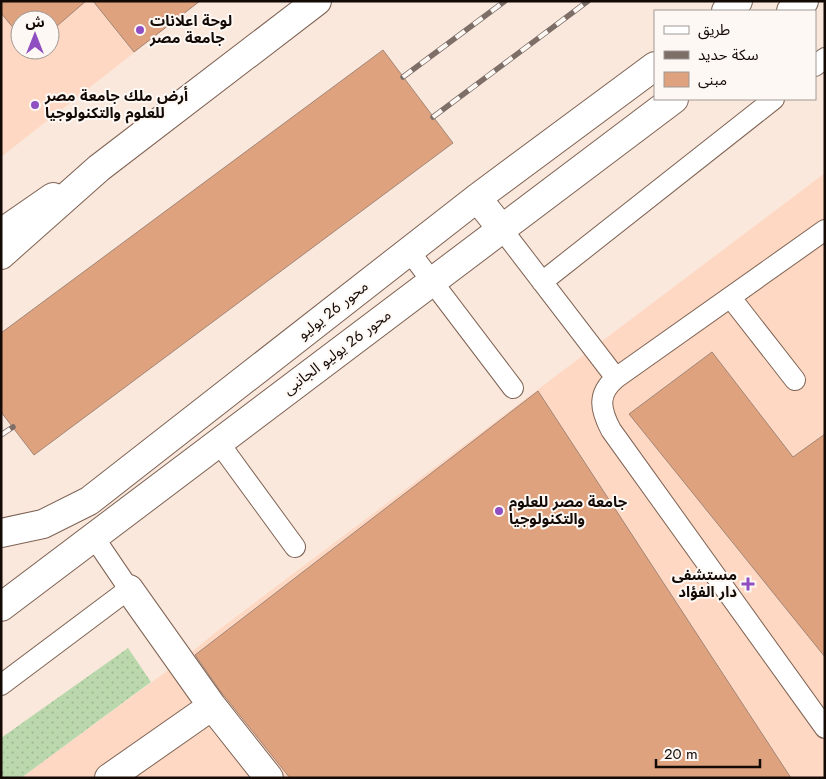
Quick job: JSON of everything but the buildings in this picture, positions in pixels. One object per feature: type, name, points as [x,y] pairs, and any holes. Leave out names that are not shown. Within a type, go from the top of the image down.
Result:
[{"type":"main road","points":[[1,255],[99,168],[317,1]]},
{"type":"main road","points":[[727,10],[738,1]]},
{"type":"main road","points":[[792,10],[804,1]]},
{"type":"main road","name":"محور 26 يوليو","points":[[1,533],[43,524],[89,501],[477,198],[654,67]]},
{"type":"main road","name":"محور 26 يوليو الجانبى","points":[[1,607],[673,100]]},
{"type":"main road","points":[[1,233],[32,210],[99,168]]},
{"type":"main road","points":[[477,198],[501,228]]},
{"type":"main road","points":[[129,589],[212,706],[269,778]]},
{"type":"main road","points":[[109,778],[212,706]]},
{"type":"lane","points":[[542,282],[773,100]]},
{"type":"lane","points":[[501,228],[616,378]]},
{"type":"lane","points":[[825,230],[616,378],[607,385],[603,395],[605,418],[611,430],[825,728]]},
{"type":"lane","points":[[409,251],[513,388]]},
{"type":"lane","points":[[731,298],[795,380]]},
{"type":"lane","points":[[219,443],[295,547]]},
{"type":"lane","points":[[1,684],[129,589],[93,536]]},
{"type":"shaded area","name":"أرض ملك جامعة مصر للعلوم والتكنولوجيا","points":[[1,1],[200,1],[1,157]]},
{"type":"shaded area","name":"جامعة مصر للعلوم والتكنولوجيا","points":[[825,173],[825,778],[21,778],[182,660],[216,632]]},
{"type":"green space","points":[[128,648],[151,682],[21,778],[1,778],[1,738]]},
{"type":"railway","points":[[403,77],[505,1]]},
{"type":"railway","points":[[433,117],[588,1]]},
{"type":"railway","points":[[1,435],[13,427]]},
{"type":"place","name":"لوحة اعلانات جامعة مصر","points":[[140,30]]},
{"type":"place","name":"أرض ملك جامعة مصر للعلوم والتكنولوجيا","points":[[35,105]]},
{"type":"place","name":"جامعة مصر للعلوم والتكنولوجيا","points":[[499,511]]},
{"type":"place","name":"مستشفى دار الفؤاد","points":[[748,584]]}]
